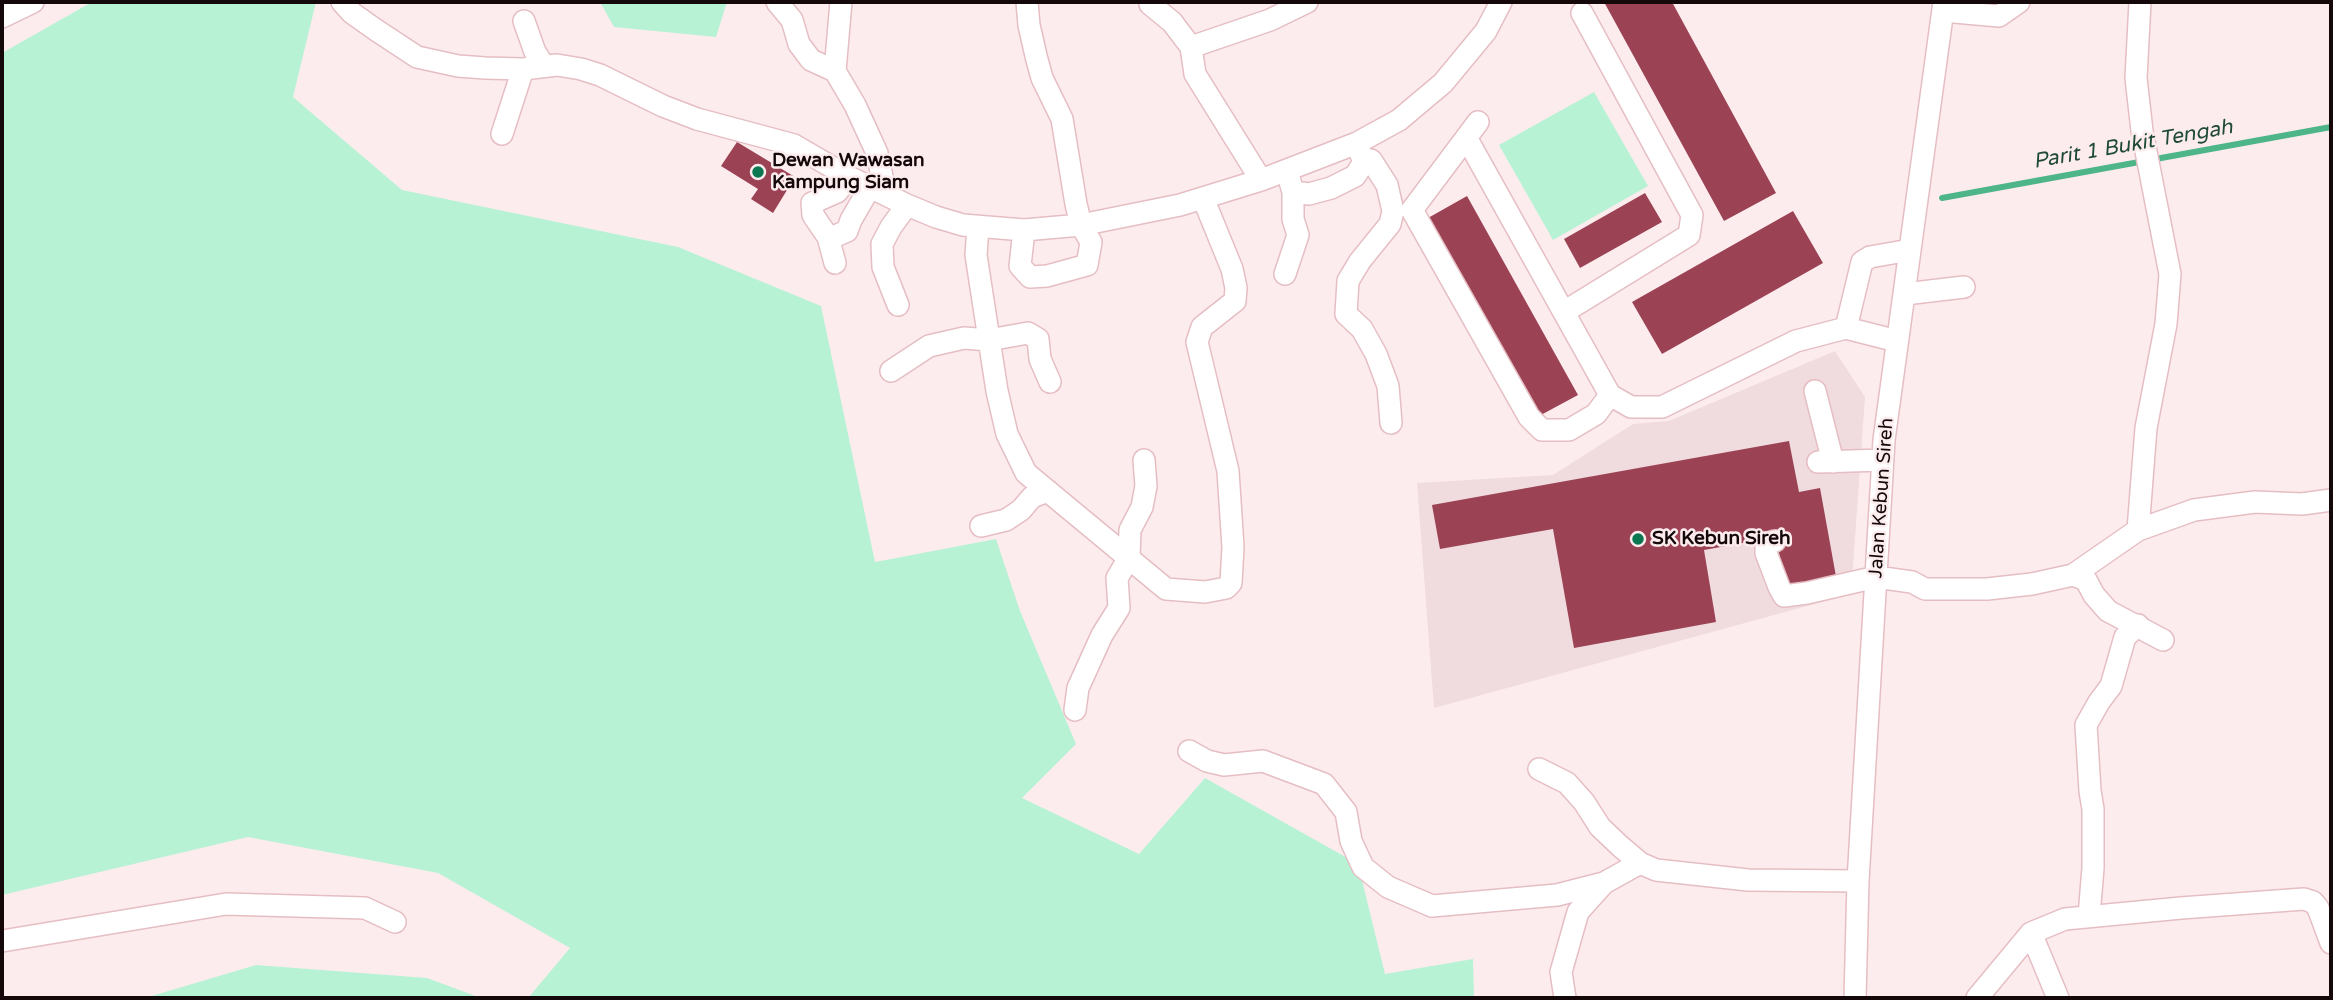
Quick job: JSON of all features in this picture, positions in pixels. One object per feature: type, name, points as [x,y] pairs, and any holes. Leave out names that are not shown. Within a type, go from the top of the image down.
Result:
[{"type":"street","points":[[2,17],[33,2]]},
{"type":"street","points":[[342,2],[368,25],[417,57],[458,66],[523,69],[557,65],[581,68],[697,119],[794,145],[849,177],[907,205],[962,225],[1024,230],[1082,225],[1156,211],[1287,171],[1361,153],[1443,83],[1486,31],[1501,2]]},
{"type":"street","points":[[777,2],[792,20],[799,44],[811,60],[835,71]]},
{"type":"street","points":[[828,237],[847,230],[851,220],[878,191],[883,175],[871,136],[835,71],[842,2]]},
{"type":"street","points":[[1024,230],[1020,266],[1030,277],[1047,276],[1087,265],[1091,242],[1082,225],[1069,167],[1064,128],[1042,78],[1028,25],[1027,2]]},
{"type":"street","points":[[1191,47],[1270,20],[1307,2]]},
{"type":"street","points":[[1944,6],[1998,16],[2019,2]]},
{"type":"street","points":[[2138,530],[2146,428],[2166,324],[2170,274],[2149,174],[2136,78],[2140,2]]},
{"type":"street","points":[[1150,4],[1172,22],[1191,47],[1195,74],[1261,180]]},
{"type":"street","name":"Jalan Kebun Sireh","points":[[1855,998],[1858,881],[1883,460],[1944,6]]},
{"type":"street","points":[[1564,312],[1689,235],[1692,215],[1582,13]]},
{"type":"street","points":[[524,21],[535,52],[544,66]]},
{"type":"street","points":[[502,134],[523,69]]},
{"type":"street","points":[[1610,395],[1596,414],[1569,430],[1542,430],[1529,417],[1412,210],[1473,130],[1564,312],[1610,395],[1631,407],[1662,407],[1796,341],[1846,328],[1897,341]]},
{"type":"street","points":[[1293,192],[1308,194],[1331,188],[1355,176],[1361,153]]},
{"type":"street","points":[[1361,153],[1371,160],[1387,185],[1393,211],[1390,224],[1360,261],[1348,281],[1346,314],[1362,329],[1376,354],[1388,386],[1391,423]]},
{"type":"street","points":[[1285,274],[1298,235],[1293,219],[1293,192],[1287,171]]},
{"type":"street","points":[[835,263],[828,237],[813,215],[812,203],[837,192],[849,177]]},
{"type":"street","points":[[978,227],[976,255],[997,391],[1007,433],[1026,473],[1166,589],[1205,592],[1226,588],[1231,583],[1232,534],[1228,471],[1197,342],[1202,327],[1235,301],[1236,288],[1232,269],[1203,198]]},
{"type":"street","points":[[898,305],[883,267],[882,244],[907,205]]},
{"type":"street","points":[[1846,328],[1862,262],[1870,257],[1910,250]]},
{"type":"street","points":[[1905,294],[1965,287]]},
{"type":"street","points":[[891,371],[929,346],[964,338],[989,340],[1028,332],[1038,340],[1040,359],[1050,382]]},
{"type":"street","points":[[1815,391],[1825,462],[1883,460]]},
{"type":"street","points":[[1075,710],[1078,688],[1087,667],[1119,608],[1117,578],[1129,558],[1130,530],[1142,507],[1146,486],[1144,460]]},
{"type":"street","points":[[981,526],[1006,520],[1021,510],[1031,497],[1048,491]]},
{"type":"street","points":[[1775,541],[1766,544],[1766,553],[1784,596],[1876,577],[1912,582],[1926,589],[1987,589],[2032,584],[2073,575],[2138,530],[2194,510],[2255,502],[2302,504],[2331,500]]},
{"type":"street","points":[[2073,575],[2086,580],[2094,595],[2108,611],[2163,640]]},
{"type":"street","points":[[2089,916],[2093,868],[2093,808],[2086,725],[2111,687],[2125,637],[2138,625]]},
{"type":"street","points":[[1189,751],[1207,761],[1224,765],[1263,761],[1324,784],[1346,812],[1351,841],[1363,867],[1388,887],[1432,906],[1558,895],[1604,883],[1640,863]]},
{"type":"street","points":[[1539,769],[1567,783],[1584,802],[1600,827],[1640,863],[1656,870],[1748,880],[1858,881]]},
{"type":"street","points":[[1565,998],[1561,972],[1578,912],[1604,883]]},
{"type":"street","points":[[1977,998],[2032,933],[2066,919],[2304,899],[2314,902],[2318,908],[2331,943]]},
{"type":"street","points":[[2,942],[226,904],[365,908],[395,922]]},
{"type":"street","points":[[2032,933],[2058,998]]},
{"type":"shaded area","name":"SK Kebun Sireh","points":[[1835,351],[1865,397],[1851,594],[1434,708],[1417,483],[1553,475],[1633,424],[1669,421]]},
{"type":"green space","points":[[92,2],[316,2],[293,97],[402,190],[678,247],[821,306],[875,562],[996,539],[1020,611],[1076,744],[1022,798],[1139,854],[1205,778],[1358,864],[1385,974],[1473,959],[1474,998],[528,998],[570,948],[438,873],[248,837],[2,895],[2,53]]},
{"type":"green space","points":[[600,2],[727,2],[716,37],[614,27]]},
{"type":"green space","points":[[1594,92],[1648,186],[1553,240],[1499,145]]},
{"type":"green space","points":[[256,965],[427,978],[481,998],[145,998]]},
{"type":"building","points":[[1604,2],[1672,2],[1776,193],[1724,221]]},
{"type":"building","name":"Dewan Wawasan Kampung Siam","points":[[737,142],[795,177],[773,213],[751,199],[758,189],[721,166]]},
{"type":"building","points":[[1645,193],[1662,222],[1580,268],[1564,239]]},
{"type":"building","points":[[1467,196],[1578,395],[1539,416],[1428,218]]},
{"type":"building","points":[[1793,211],[1823,263],[1662,354],[1632,302]]},
{"type":"building","points":[[1789,441],[1799,492],[1820,488],[1837,582],[1786,591],[1776,537],[1704,550],[1716,622],[1574,648],[1553,529],[1440,549],[1432,505]]},
{"type":"waterway","name":"Parit 1 Bukit Tengah","points":[[1942,198],[2331,127]]},
{"type":"place","name":"Dewan Wawasan Kampung Siam","points":[[758,172]]},
{"type":"place","name":"SK Kebun Sireh","points":[[1638,539]]}]
